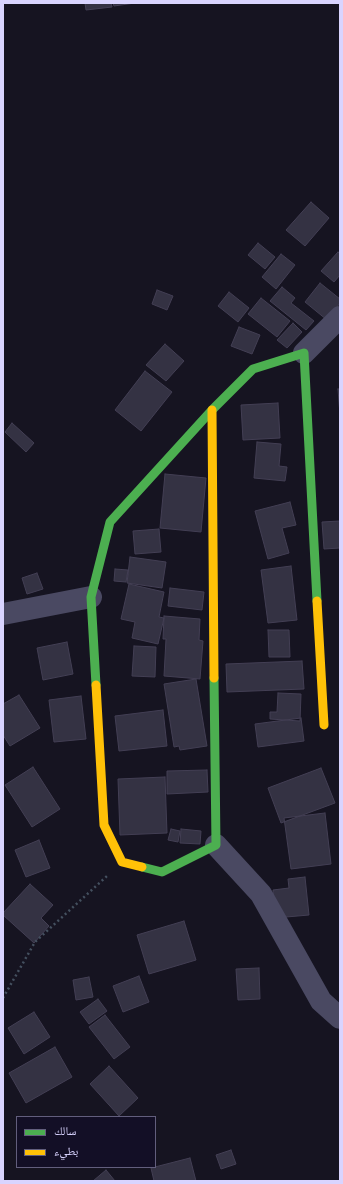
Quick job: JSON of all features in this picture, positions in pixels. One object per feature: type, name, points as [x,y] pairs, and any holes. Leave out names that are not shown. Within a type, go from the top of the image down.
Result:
[{"type":"street","points":[[216,845],[162,872],[122,862],[104,825],[91,597],[110,522],[212,410],[253,369],[304,353],[340,317]]},
{"type":"street","points":[[304,353],[324,725]]},
{"type":"street","points":[[212,410],[216,845],[261,894],[320,1001],[340,1018]]},
{"type":"street","points":[[3,614],[91,597]]},
{"type":"path","points":[[3,998],[35,942],[122,862]]},
{"type":"building","points":[[85,3],[111,3],[112,7],[86,10]]},
{"type":"building","points":[[113,3],[135,3],[114,6]]},
{"type":"building","points":[[311,202],[329,218],[305,246],[286,230]]},
{"type":"building","points":[[258,243],[275,257],[265,269],[248,255]]},
{"type":"building","points":[[338,252],[340,254],[340,275],[334,282],[321,271]]},
{"type":"building","points":[[281,254],[295,265],[276,289],[262,277]]},
{"type":"building","points":[[320,283],[340,299],[340,303],[327,320],[305,302]]},
{"type":"building","points":[[282,287],[295,298],[291,303],[314,321],[306,330],[270,301]]},
{"type":"building","points":[[157,290],[173,296],[167,310],[152,304]]},
{"type":"building","points":[[229,292],[249,308],[238,322],[218,306]]},
{"type":"building","points":[[261,298],[290,321],[277,337],[248,314]]},
{"type":"building","points":[[293,323],[302,332],[287,348],[277,340]]},
{"type":"building","points":[[239,327],[260,335],[252,354],[231,346]]},
{"type":"building","points":[[165,344],[184,361],[166,381],[146,365]]},
{"type":"building","points":[[145,371],[172,392],[141,431],[115,410]]},
{"type":"building","points":[[338,389],[340,389],[340,415]]},
{"type":"building","points":[[278,403],[280,438],[243,440],[241,405]]},
{"type":"building","points":[[12,423],[34,443],[26,452],[5,432]]},
{"type":"building","points":[[257,442],[281,444],[279,466],[287,467],[285,481],[254,478]]},
{"type":"building","points":[[165,474],[206,478],[201,532],[160,528]]},
{"type":"building","points":[[290,502],[296,525],[282,528],[289,553],[268,559],[255,511]]},
{"type":"building","points":[[340,521],[340,548],[324,549],[322,522]]},
{"type":"building","points":[[159,529],[161,552],[135,554],[133,531]]},
{"type":"building","points":[[130,557],[166,562],[162,588],[127,583]]},
{"type":"building","points":[[291,566],[297,620],[268,623],[261,570]]},
{"type":"building","points":[[115,569],[128,570],[126,582],[114,581]]},
{"type":"building","points":[[37,573],[43,589],[27,594],[22,578]]},
{"type":"building","points":[[129,584],[164,592],[159,617],[164,618],[158,644],[132,638],[135,622],[121,619]]},
{"type":"building","points":[[170,588],[204,592],[202,610],[168,606]]},
{"type":"building","points":[[164,616],[200,619],[199,640],[203,641],[200,679],[164,676],[166,639],[163,639]]},
{"type":"building","points":[[268,630],[289,630],[290,657],[269,657]]},
{"type":"building","points":[[67,642],[73,674],[43,680],[37,648]]},
{"type":"building","points":[[134,646],[156,647],[155,677],[132,676]]},
{"type":"building","points":[[302,661],[304,689],[227,692],[226,664]]},
{"type":"building","points":[[196,679],[207,746],[180,750],[179,746],[174,747],[164,684]]},
{"type":"building","points":[[278,693],[301,694],[300,721],[270,719],[270,712],[277,712]]},
{"type":"building","points":[[19,695],[40,728],[10,746],[3,735],[3,704]]},
{"type":"building","points":[[81,696],[86,739],[54,742],[49,700]]},
{"type":"building","points":[[163,710],[167,746],[119,751],[115,716]]},
{"type":"building","points":[[301,718],[304,741],[258,747],[255,724]]},
{"type":"building","points":[[33,767],[60,809],[32,827],[5,785]]},
{"type":"building","points":[[321,768],[335,803],[281,823],[268,788]]},
{"type":"building","points":[[207,770],[208,792],[167,794],[167,771]]},
{"type":"building","points":[[165,777],[167,833],[120,835],[118,779]]},
{"type":"building","points":[[325,813],[331,864],[291,869],[284,818]]},
{"type":"building","points":[[171,829],[180,831],[178,842],[168,840]]},
{"type":"building","points":[[181,829],[201,831],[200,844],[180,843]]},
{"type":"building","points":[[39,840],[50,868],[26,877],[15,850]]},
{"type":"building","points":[[305,877],[309,915],[275,918],[273,890],[289,888],[288,879]]},
{"type":"building","points":[[30,884],[53,905],[41,918],[49,926],[34,943],[3,915],[3,913]]},
{"type":"building","points":[[184,921],[196,960],[149,974],[137,935]]},
{"type":"building","points":[[259,968],[260,999],[238,1000],[236,969]]},
{"type":"building","points":[[139,976],[149,1002],[123,1012],[113,986]]},
{"type":"building","points":[[89,977],[93,997],[76,1000],[73,980]]},
{"type":"building","points":[[98,999],[107,1011],[89,1024],[80,1012]]},
{"type":"building","points":[[34,1012],[50,1037],[24,1054],[8,1028]]},
{"type":"building","points":[[105,1015],[130,1047],[114,1059],[89,1027]]},
{"type":"building","points":[[55,1047],[72,1077],[26,1103],[9,1073]]},
{"type":"building","points":[[109,1066],[138,1098],[119,1116],[90,1084]]},
{"type":"building","points":[[231,1150],[236,1164],[221,1169],[216,1155]]},
{"type":"building","points":[[190,1158],[196,1181],[154,1181],[151,1168],[156,1168],[156,1167]]},
{"type":"building","points":[[106,1170],[115,1181],[93,1181]]},
{"type":"traffic: fast","points":[[212,410],[253,369],[304,353],[317,601]]},
{"type":"traffic: fast","points":[[96,685],[91,597],[110,522],[212,410]]},
{"type":"traffic: fast","points":[[142,867],[162,872],[216,845],[214,678]]},
{"type":"traffic: slow","points":[[212,410],[214,678]]},
{"type":"traffic: slow","points":[[317,601],[324,725]]},
{"type":"traffic: slow","points":[[96,685],[104,825],[122,862],[142,867]]}]
